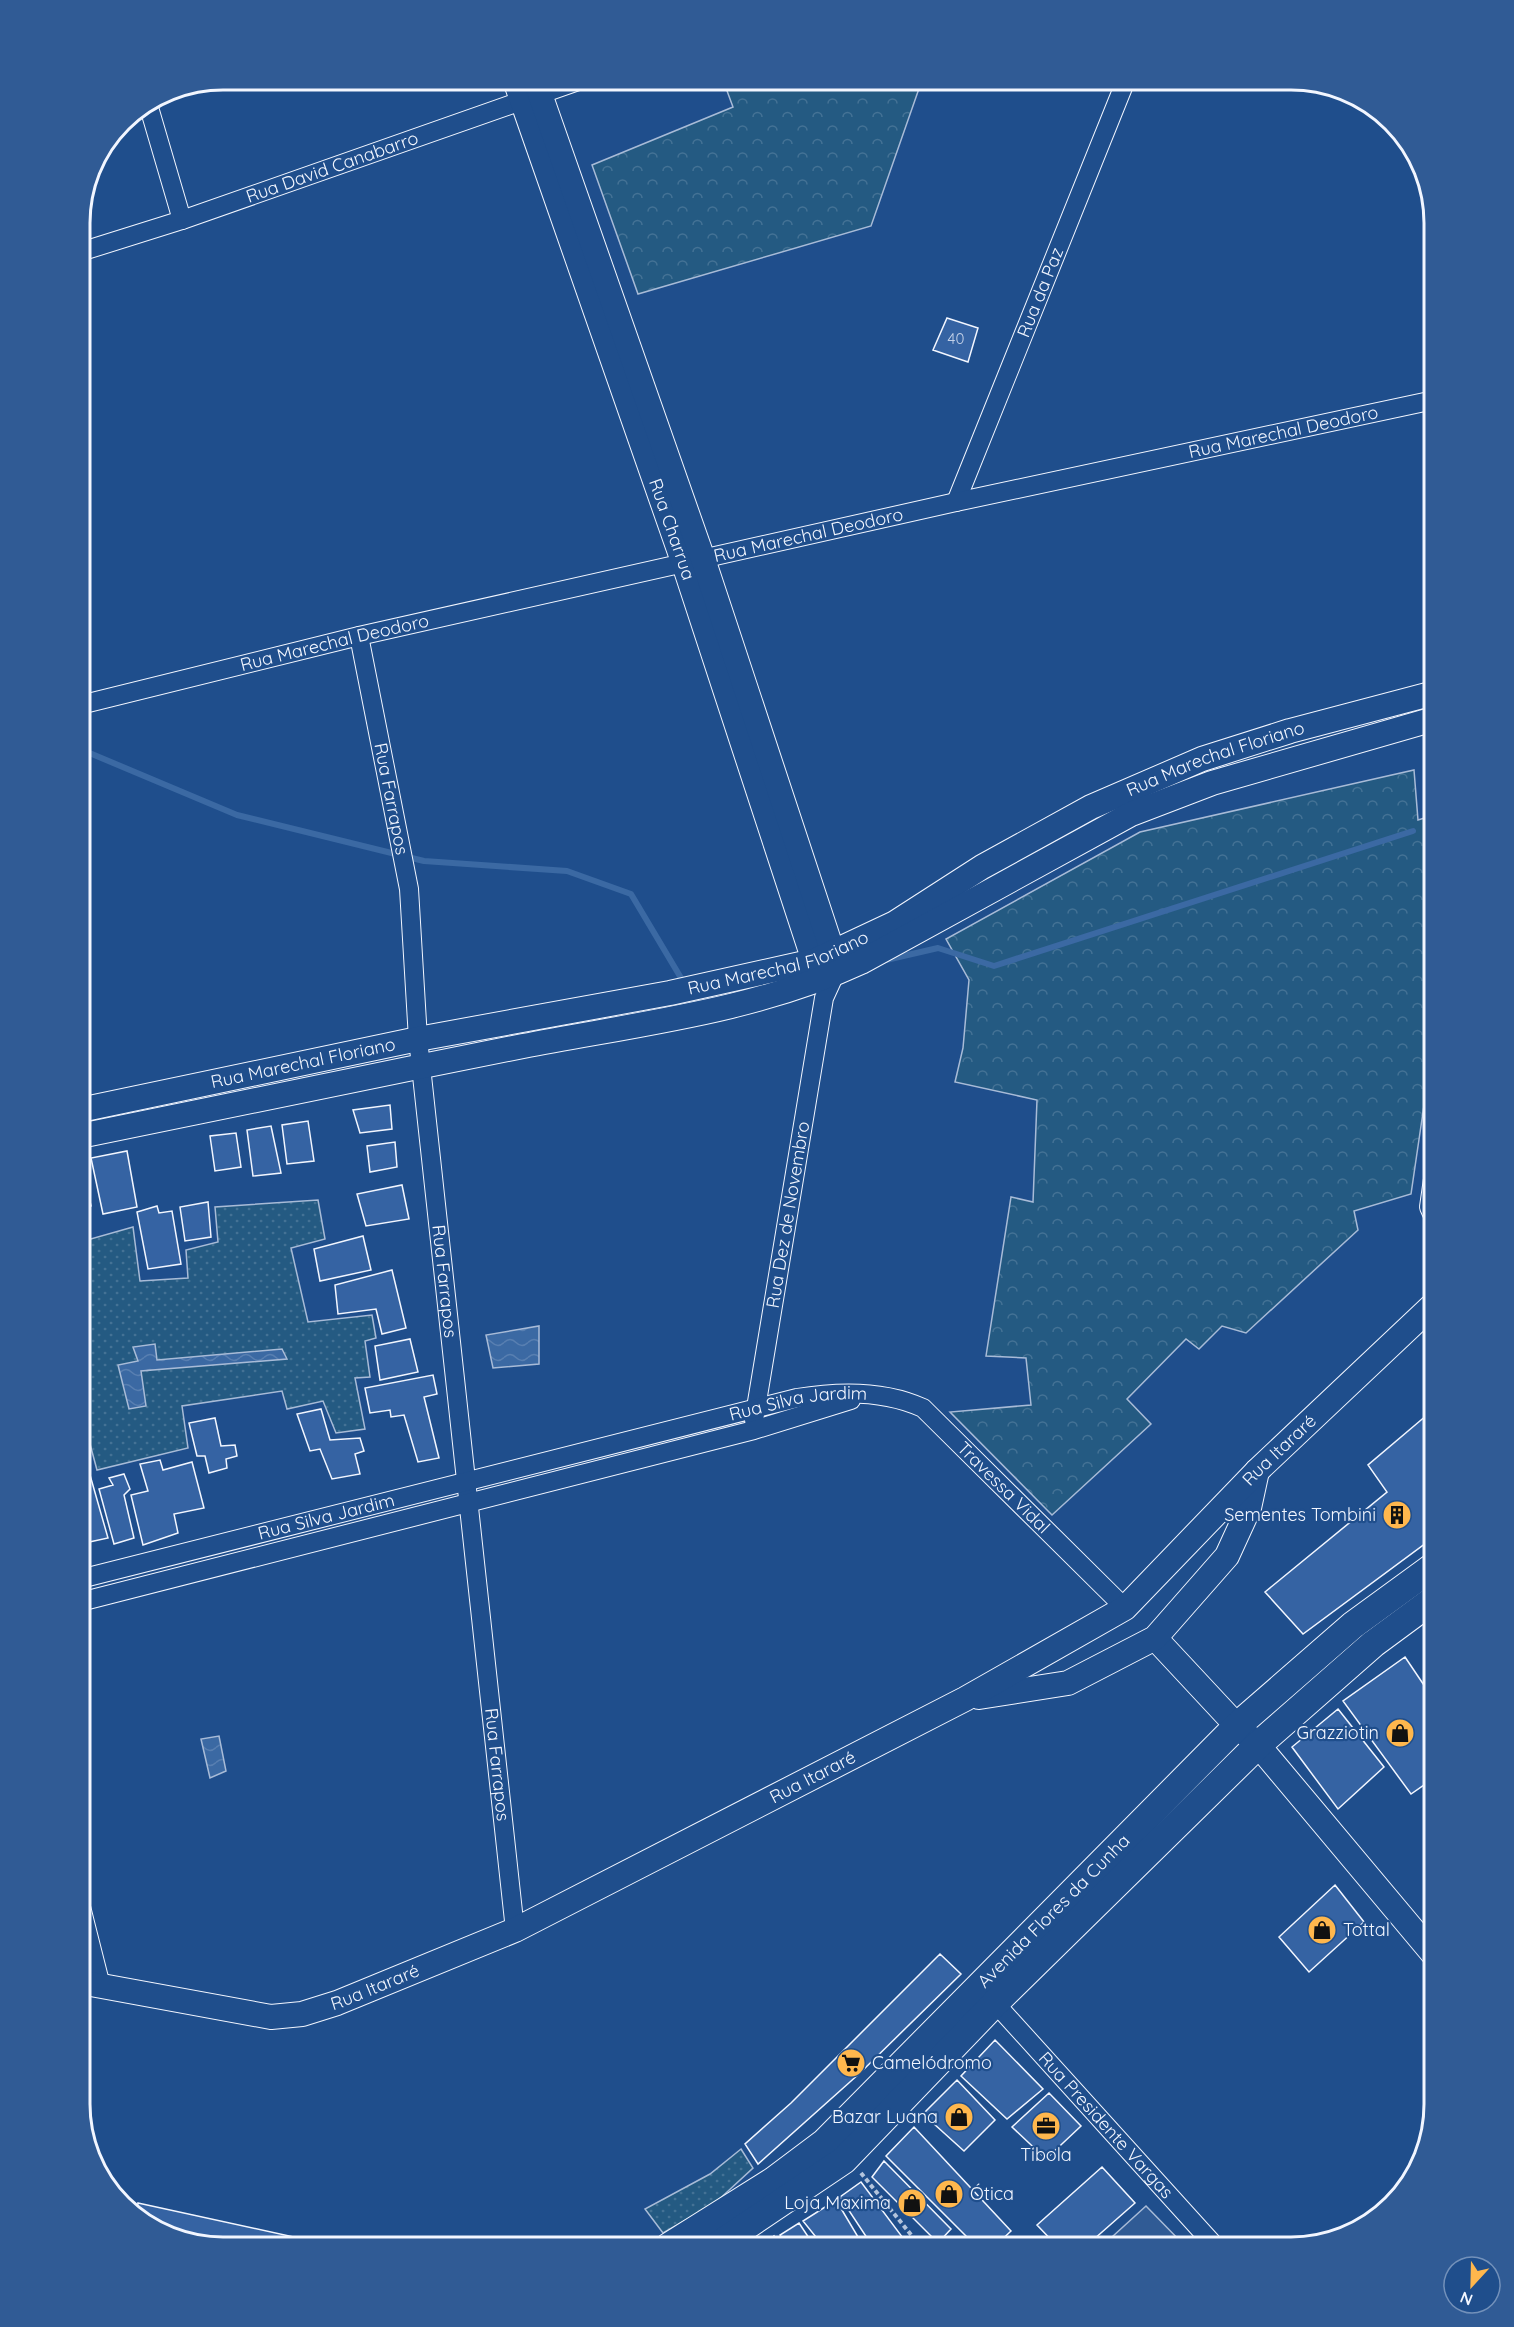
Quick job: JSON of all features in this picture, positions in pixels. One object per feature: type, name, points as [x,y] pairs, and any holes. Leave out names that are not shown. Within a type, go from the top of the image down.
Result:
[{"type":"main road","name":"Avenida Flores da Cunha","points":[[688,2237],[773,2181],[825,2142],[1237,1726],[1353,1625],[1424,1573]]},
{"type":"main road","name":"Avenida Flores da Cunha","points":[[730,2237],[847,2157],[996,2003],[1258,1745],[1373,1644],[1424,1606]]},
{"type":"street","name":"Rua David Canabarro","points":[[90,249],[182,220],[523,90]]},
{"type":"street","name":"Rua Charrua","points":[[529,90],[694,561],[775,811],[824,973]]},
{"type":"street","name":"Rua da Paz","points":[[956,502],[1122,90]]},
{"type":"street","points":[[150,111],[182,220]]},
{"type":"street","name":"Rua Marechal Deodoro","points":[[90,703],[359,636],[956,502],[1424,402]]},
{"type":"street","name":"Rua Farrapos","points":[[359,636],[410,890],[418,1039],[464,1482],[515,1930]]},
{"type":"street","name":"Rua Marechal Floriano","points":[[90,1108],[418,1039],[670,993],[824,973],[895,923],[982,867],[1091,807],[1202,759],[1290,731],[1424,696]]},
{"type":"street","name":"Rua Marechal Floriano","points":[[90,1134],[699,1012],[824,973],[1131,814],[1212,783],[1424,722]]},
{"type":"street","points":[[1202,759],[1212,783]]},
{"type":"street","name":"Rua Dez de Novembro","points":[[754,1430],[754,1409],[824,973]]},
{"type":"street","points":[[272,1070],[278,1095]]},
{"type":"street","points":[[149,1096],[155,1121]]},
{"type":"street","name":"Rua Itararé","points":[[90,1984],[270,2017],[302,2014],[337,2003],[515,1930],[965,1699],[1125,1608],[1257,1471],[1424,1313]]},
{"type":"street","name":"Rua Silva Jardim","points":[[90,1576],[754,1409],[820,1395],[867,1395]]},
{"type":"street","name":"Rua Silva Jardim","points":[[90,1599],[754,1430],[867,1395]]},
{"type":"street","name":"Travessa Vidal","points":[[867,1395],[900,1398],[923,1408],[1125,1608]]},
{"type":"street","points":[[606,1448],[610,1467]]},
{"type":"street","points":[[965,1699],[1068,1683],[1155,1638],[1227,1556],[1250,1508],[1257,1471]]},
{"type":"street","points":[[238,1539],[243,1561]]},
{"type":"street","points":[[131,1566],[137,1587]]},
{"type":"street","points":[[1155,1638],[1237,1726],[1258,1745],[1424,1943]]},
{"type":"street","name":"Rua Presidente Vargas","points":[[996,2003],[1207,2237]]},
{"type":"path","points":[[847,2157],[913,2237]]},
{"type":"green space","points":[[727,90],[919,90],[871,226],[638,294],[592,165],[733,107]]},
{"type":"green space","points":[[1414,770],[1418,820],[1424,818],[1424,1105],[1411,1194],[1354,1211],[1358,1230],[1246,1333],[1222,1326],[1199,1349],[1186,1339],[1127,1399],[1151,1424],[1052,1515],[950,1412],[1031,1405],[1026,1358],[986,1356],[1011,1197],[1033,1202],[1037,1100],[955,1082],[963,1048],[969,980],[946,939],[1140,832]]},
{"type":"green space","points":[[318,1200],[325,1239],[291,1248],[308,1322],[372,1315],[376,1338],[365,1341],[370,1377],[355,1378],[365,1429],[336,1433],[323,1401],[287,1409],[282,1391],[182,1406],[188,1448],[97,1470],[90,1444],[90,1239],[133,1227],[140,1281],[188,1278],[186,1250],[218,1242],[215,1207]]},
{"type":"green space","points":[[741,2149],[753,2168],[714,2204],[663,2233],[645,2209],[710,2174]]},
{"type":"shaded area","points":[[1146,2206],[1176,2237],[1112,2237]]},
{"type":"water","points":[[539,1326],[539,1364],[493,1368],[486,1335]]},
{"type":"water","points":[[155,1344],[157,1360],[282,1349],[287,1359],[141,1371],[146,1406],[129,1409],[118,1365],[138,1361],[133,1347]]},
{"type":"water","points":[[219,1736],[226,1771],[210,1778],[201,1739]]},
{"type":"building","points":[[947,318],[978,328],[968,362],[933,350]]},
{"type":"building","points":[[390,1105],[392,1129],[360,1133],[353,1110]]},
{"type":"building","points":[[308,1121],[314,1161],[287,1164],[282,1125]]},
{"type":"building","points":[[271,1126],[281,1173],[253,1176],[247,1130]]},
{"type":"building","points":[[236,1133],[241,1167],[215,1171],[210,1136]]},
{"type":"building","points":[[395,1142],[397,1167],[370,1172],[367,1146]]},
{"type":"building","points":[[127,1151],[137,1207],[103,1214],[91,1158]]},
{"type":"building","points":[[402,1185],[409,1219],[366,1226],[357,1194]]},
{"type":"building","points":[[208,1202],[211,1237],[185,1241],[180,1207]]},
{"type":"building","points":[[157,1206],[159,1213],[172,1211],[181,1264],[148,1269],[137,1212]]},
{"type":"building","points":[[363,1236],[371,1270],[320,1281],[314,1249]]},
{"type":"building","points":[[392,1270],[406,1328],[382,1334],[376,1309],[338,1314],[335,1285]]},
{"type":"building","points":[[410,1339],[418,1372],[380,1380],[375,1346]]},
{"type":"building","points":[[433,1375],[437,1394],[424,1397],[439,1458],[418,1462],[404,1415],[391,1417],[390,1410],[370,1413],[365,1388]]},
{"type":"building","points":[[321,1409],[330,1440],[360,1438],[364,1451],[355,1454],[360,1474],[332,1479],[320,1449],[310,1451],[297,1414]]},
{"type":"building","name":"Sementes Tombini","points":[[1424,1417],[1424,1544],[1303,1634],[1265,1592],[1387,1492],[1368,1465]]},
{"type":"building","points":[[215,1418],[221,1446],[235,1445],[237,1456],[226,1459],[227,1468],[209,1473],[205,1456],[197,1456],[189,1423]]},
{"type":"building","points":[[160,1460],[163,1470],[192,1462],[204,1508],[174,1514],[178,1533],[143,1545],[131,1495],[148,1491],[140,1464]]},
{"type":"building","points":[[124,1474],[130,1489],[124,1495],[134,1538],[114,1544],[99,1489],[113,1485],[109,1478]]},
{"type":"building","points":[[90,1475],[108,1538],[90,1542]]},
{"type":"building","name":"Grazziotin","points":[[1405,1657],[1424,1685],[1424,1785],[1411,1794],[1343,1701]]},
{"type":"building","points":[[1338,1709],[1384,1767],[1338,1809],[1292,1747]]},
{"type":"building","name":"Tottal","points":[[1335,1885],[1364,1922],[1309,1972],[1279,1937]]},
{"type":"building","name":"Camelódromo","points":[[940,1954],[961,1974],[860,2073],[758,2164],[745,2144],[791,2103]]},
{"type":"building","points":[[995,2040],[1043,2089],[1007,2119],[961,2076]]},
{"type":"building","name":"Bazar Luana","points":[[957,2080],[995,2120],[964,2151],[923,2114]]},
{"type":"building","name":"Tibola","points":[[1049,2093],[1081,2126],[1046,2159],[1012,2127]]},
{"type":"building","name":"Ótica","points":[[914,2127],[1011,2231],[1005,2237],[967,2237],[886,2156]]},
{"type":"building","name":"Loja Maxima","points":[[884,2161],[951,2229],[944,2237],[932,2237],[872,2177]]},
{"type":"building","points":[[1102,2167],[1135,2203],[1096,2237],[1048,2237],[1037,2225]]},
{"type":"building","points":[[861,2182],[902,2237],[866,2237],[840,2197]]},
{"type":"building","points":[[836,2200],[858,2237],[816,2237],[803,2221]]},
{"type":"building","points":[[138,2203],[294,2237],[215,2237],[197,2234],[164,2223],[137,2206]]},
{"type":"building","points":[[799,2223],[808,2237],[781,2237],[780,2235]]},
{"type":"waterway","points":[[90,753],[237,815],[424,861],[567,871],[631,894],[684,983]]},
{"type":"waterway","points":[[886,960],[938,948],[994,966],[1413,831]]},
{"type":"waterway","points":[[691,994],[695,1002],[712,998]]},
{"type":"place","name":"Sementes Tombini","points":[[1397,1515]]},
{"type":"place","name":"Grazziotin","points":[[1400,1733]]},
{"type":"place","name":"Tottal","points":[[1322,1930]]},
{"type":"place","name":"Camelódromo","points":[[851,2063]]},
{"type":"place","name":"Bazar Luana","points":[[959,2117]]},
{"type":"place","name":"Tibola","points":[[1046,2126]]},
{"type":"place","name":"Ótica","points":[[949,2194]]},
{"type":"place","name":"Loja Maxima","points":[[912,2203]]}]
